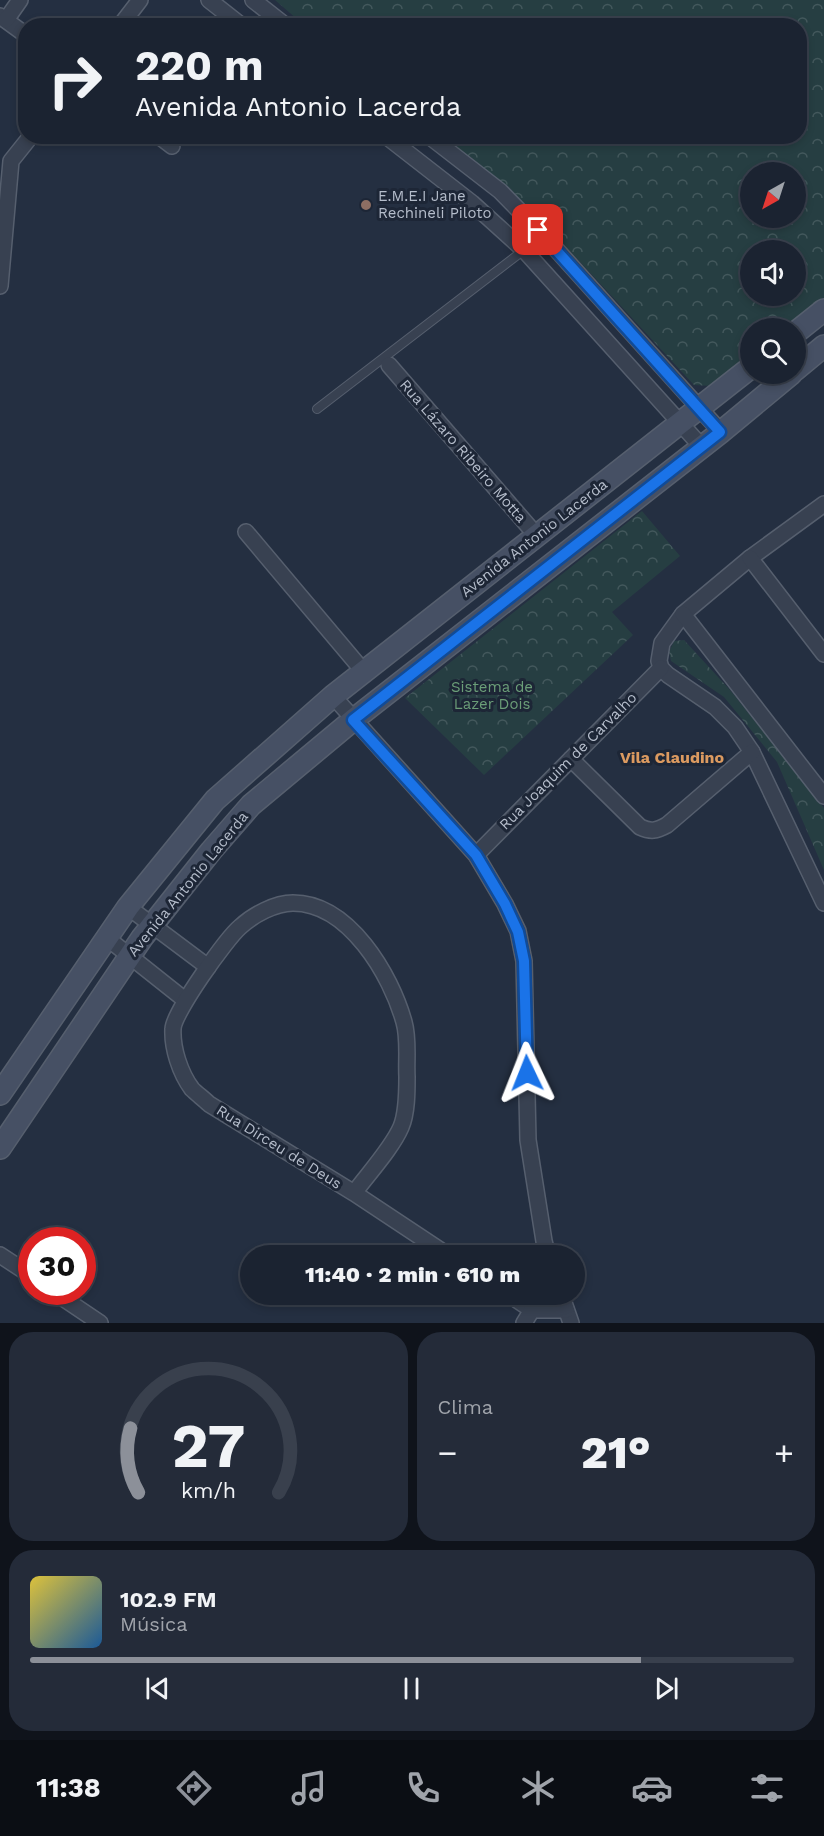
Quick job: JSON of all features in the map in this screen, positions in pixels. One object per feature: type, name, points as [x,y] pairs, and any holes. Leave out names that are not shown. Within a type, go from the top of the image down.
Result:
[{"type":"main road","points":[[806,325],[823,313]]},
{"type":"main road","points":[[806,361],[824,346]]},
{"type":"main road","name":"Avenida Antonio Lacerda","points":[[0,1094],[128,906],[215,800],[333,696],[740,376]]},
{"type":"main road","name":"Avenida Antonio Lacerda","points":[[0,1148],[130,956],[211,851],[251,805],[353,720],[779,384]]},
{"type":"street","points":[[18,29],[3,18],[20,0]]},
{"type":"street","points":[[126,18],[140,0]]},
{"type":"street","points":[[209,0],[232,18]]},
{"type":"street","points":[[253,0],[275,18]]},
{"type":"street","points":[[0,286],[6,160],[23,144]]},
{"type":"street","points":[[396,144],[472,203],[524,250],[701,446]]},
{"type":"street","points":[[439,144],[500,191],[546,238],[720,432]]},
{"type":"street","name":"Rua Lázaro Ribeiro Motta","points":[[389,365],[537,536]]},
{"type":"street","points":[[824,504],[750,558],[683,614],[662,643],[660,664],[677,682],[715,707],[735,727],[752,752],[824,903]]},
{"type":"street","points":[[246,532],[364,672]]},
{"type":"street","points":[[750,558],[824,654]]},
{"type":"street","points":[[683,614],[824,796]]},
{"type":"street","name":"Rua Joaquim de Carvalho","points":[[476,855],[571,759],[660,664]]},
{"type":"street","points":[[333,696],[476,855],[505,904],[518,932],[524,961],[528,1140],[545,1245]]},
{"type":"street","points":[[571,759],[640,826],[648,831],[656,831],[667,825],[752,752]]},
{"type":"street","name":"Rua Dirceu de Deus","points":[[354,1193],[402,1126],[407,1093],[405,1025],[389,981],[344,923],[308,905],[291,903],[267,909],[239,927],[185,1000],[172,1027],[176,1058],[191,1088],[209,1104],[354,1193],[432,1245]]},
{"type":"street","points":[[128,906],[208,968]]},
{"type":"street","points":[[107,938],[185,1000]]},
{"type":"street","points":[[0,1255],[18,1267]]},
{"type":"street","points":[[73,1305],[100,1323]]},
{"type":"street","points":[[518,1305],[528,1317],[568,1317]]},
{"type":"lane","points":[[316,410],[524,250]]},
{"type":"green space","points":[[275,0],[824,0],[824,298],[798,318],[740,318],[740,364],[711,386],[694,385],[532,210],[451,144],[807,144],[807,18],[296,18]]},
{"type":"green space","name":"Sistema de Lazer Dois","points":[[642,511],[680,556],[612,612],[633,635],[484,775],[405,698]]},
{"type":"green space","points":[[684,640],[730,690],[824,808],[824,870],[777,762],[724,697],[671,661],[669,652],[674,641]]},
{"type":"place","name":"E.M.E.I Jane Rechineli Piloto","points":[[366,205]]},
{"type":"district","name":"Vila Claudino","points":[[672,757]]},
{"type":"route","points":[[527,1073],[524,961],[518,932],[505,904],[476,855],[353,720],[720,432],[538,230]]}]
